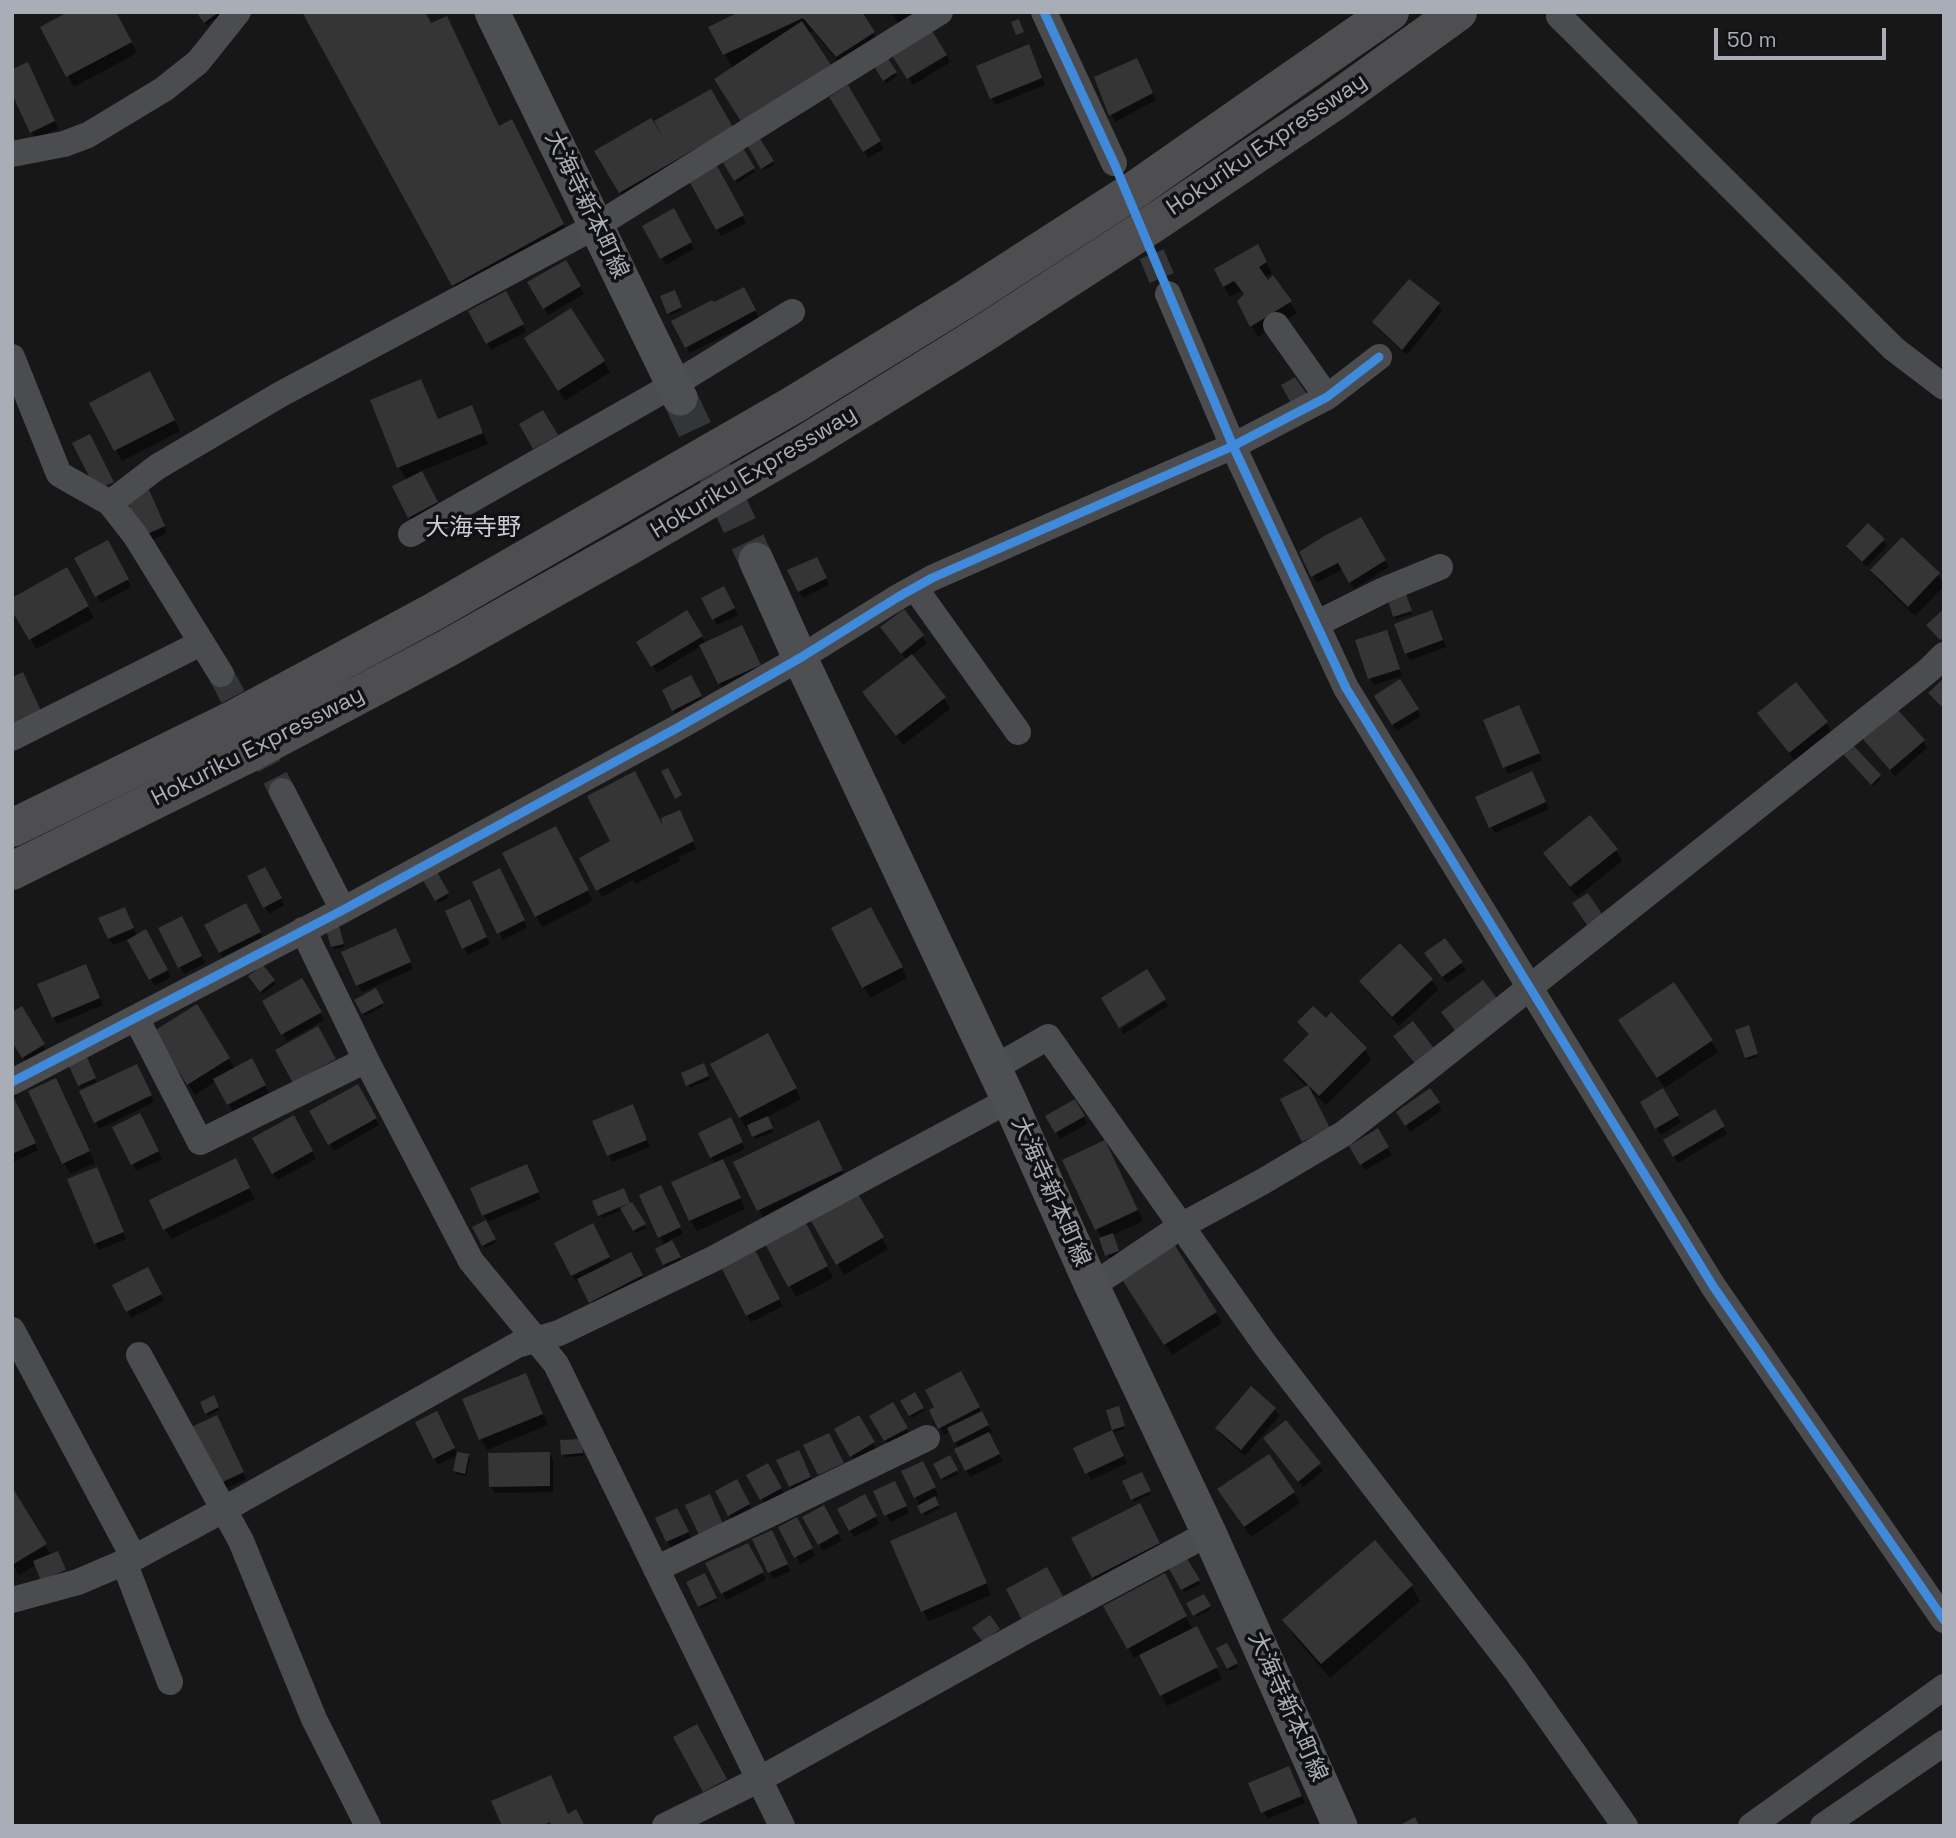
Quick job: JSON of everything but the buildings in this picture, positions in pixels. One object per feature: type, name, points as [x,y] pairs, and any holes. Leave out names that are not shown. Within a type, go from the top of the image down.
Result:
[{"type":"highway","name":"Hokuriku Expressway","points":[[12,828],[236,718],[422,618],[793,405],[964,300],[1136,189],[1390,12]]},
{"type":"highway","name":"Hokuriku Expressway","points":[[12,871],[246,755],[446,649],[803,445],[981,335],[1154,223],[1332,103],[1458,12]]},
{"type":"main road","name":"大海寺新本町線","points":[[492,12],[677,392]]},
{"type":"main road","name":"大海寺新本町線","points":[[756,560],[1209,1533],[1340,1826]]},
{"type":"street","points":[[12,154],[64,144],[88,135],[164,89],[198,62],[238,12]]},
{"type":"street","points":[[110,503],[157,467],[281,394],[596,226],[940,12]]},
{"type":"street","points":[[1044,12],[1114,163]]},
{"type":"street","points":[[1559,16],[1894,349],[1944,387]]},
{"type":"street","points":[[1168,294],[1233,446],[1346,688],[1713,1286],[1944,1620]]},
{"type":"street","points":[[411,534],[677,392],[792,312]]},
{"type":"street","points":[[1276,325],[1327,397]]},
{"type":"street","points":[[12,1082],[343,910],[677,728],[932,578],[1233,446],[1327,397],[1379,357]]},
{"type":"street","points":[[12,358],[59,474],[110,503],[135,536],[221,674]]},
{"type":"street","points":[[1316,624],[1384,590],[1440,567]]},
{"type":"street","points":[[915,588],[1018,732]]},
{"type":"street","points":[[12,738],[201,643]]},
{"type":"street","points":[[1092,1286],[1181,1226],[1343,1134],[1929,670],[1944,655]]},
{"type":"street","points":[[282,791],[343,910]]},
{"type":"street","points":[[303,930],[366,1060],[471,1261],[556,1364],[782,1826]]},
{"type":"street","points":[[136,1018],[200,1142],[366,1060]]},
{"type":"street","points":[[994,1068],[1048,1037],[1266,1346],[1516,1671],[1625,1826]]},
{"type":"street","points":[[12,1600],[78,1582],[129,1560],[517,1345],[559,1333],[713,1259],[1009,1100]]},
{"type":"street","points":[[12,1330],[129,1560],[170,1682]]},
{"type":"street","points":[[139,1355],[242,1541],[314,1719],[368,1826]]},
{"type":"street","points":[[656,1569],[927,1438]]},
{"type":"street","points":[[665,1826],[760,1779],[1209,1533]]},
{"type":"street","points":[[1751,1826],[1944,1687]]},
{"type":"street","points":[[1823,1826],[1944,1743]]},
{"type":"tunnel","points":[[1137,218],[1168,294]]},
{"type":"tunnel","points":[[680,398],[756,560]]},
{"type":"tunnel","points":[[221,674],[282,791]]},
{"type":"cycle path","points":[[1044,12],[1114,163],[1233,446],[1346,688],[1713,1286],[1944,1620]]},
{"type":"cycle path","points":[[12,1082],[343,910],[677,728],[932,578],[1233,446],[1327,397],[1379,357]]},
{"type":"district","name":"大海寺野","points":[[473,528]]}]
